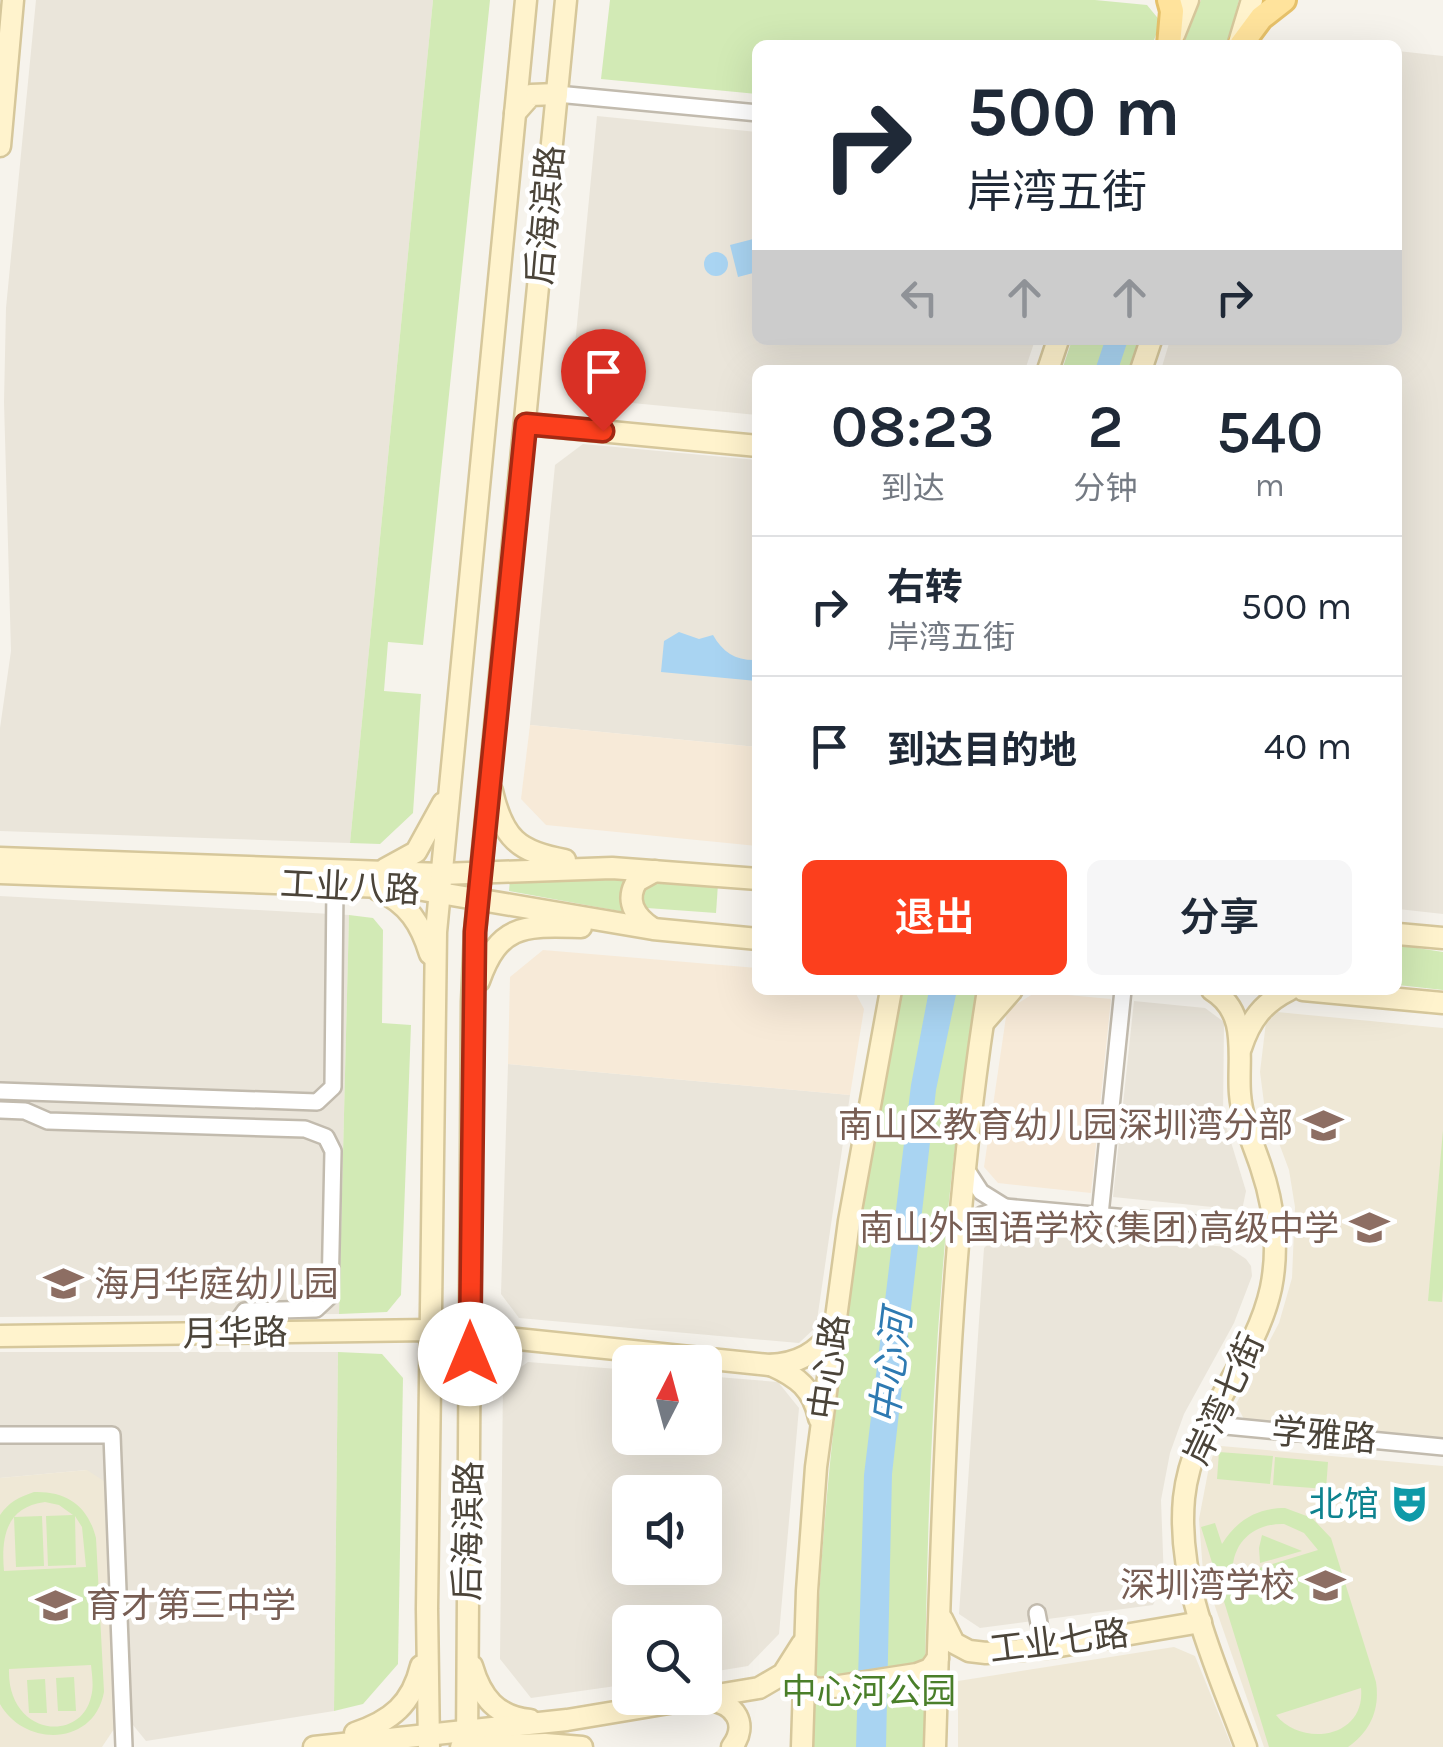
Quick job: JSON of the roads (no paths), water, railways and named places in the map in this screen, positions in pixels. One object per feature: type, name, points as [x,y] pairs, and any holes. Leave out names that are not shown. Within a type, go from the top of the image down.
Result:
[{"type":"main road","points":[[0,146],[13,0]]},
{"type":"main road","name":"后海滨路","points":[[429,1740],[435,967],[448,793],[526,0]]},
{"type":"main road","name":"后海滨路","points":[[466,1743],[472,1002],[478,897],[566,0]]},
{"type":"main road","points":[[1169,0],[1170,40]]},
{"type":"main road","points":[[1172,40],[1188,0]]},
{"type":"main road","points":[[1241,40],[1252,0]]},
{"type":"main road","points":[[1244,40],[1261,18],[1284,0]]},
{"type":"main road","points":[[515,112],[532,95],[557,94]]},
{"type":"main road","points":[[526,424],[752,445]]},
{"type":"main road","points":[[489,774],[500,819],[513,840],[547,857],[612,868]]},
{"type":"main road","points":[[379,871],[416,852],[448,793]]},
{"type":"main road","name":"工业八路","points":[[0,858],[379,871],[440,883],[478,897],[654,929],[752,937]]},
{"type":"main road","name":"工业八路","points":[[0,873],[362,886],[440,883],[480,873],[612,868],[752,879]]},
{"type":"main road","points":[[654,929],[636,916],[630,898],[637,881],[655,871]]},
{"type":"main road","points":[[362,886],[392,896],[410,910],[435,967]]},
{"type":"main road","points":[[472,1002],[489,956],[510,933],[534,926],[654,929]]},
{"type":"main road","points":[[1402,934],[1443,938]]},
{"type":"main road","points":[[882,995],[884,1018]]},
{"type":"main road","name":"中心路","points":[[802,1747],[812,1684],[805,1637],[821,1428],[889,995]]},
{"type":"main road","points":[[935,1747],[942,1502],[960,1230],[987,995]]},
{"type":"main road","points":[[983,1024],[1008,995]]},
{"type":"main road","points":[[1217,995],[1231,1010],[1241,1048]]},
{"type":"main road","points":[[1241,1048],[1246,1031],[1260,1010],[1279,995]]},
{"type":"main road","points":[[1357,995],[1443,1003]]},
{"type":"main road","name":"岸湾七街","points":[[1241,1048],[1242,1107],[1266,1182],[1274,1259],[1266,1307],[1205,1424],[1188,1476],[1184,1516],[1186,1559],[1201,1622],[1246,1747]]},
{"type":"main road","name":"月华路","points":[[0,1336],[430,1330],[769,1364]]},
{"type":"main road","points":[[769,1364],[804,1358],[834,1330]]},
{"type":"main road","points":[[769,1364],[789,1373],[808,1389],[821,1428]]},
{"type":"main road","name":"工业七路","points":[[939,1611],[954,1643],[969,1651],[999,1653],[1201,1622]]},
{"type":"main road","points":[[467,1637],[473,1670],[489,1702],[502,1713],[520,1719],[567,1720]]},
{"type":"main road","points":[[722,1694],[772,1683],[794,1662],[805,1637]]},
{"type":"main road","points":[[315,1747],[375,1726],[398,1711],[416,1687],[427,1640]]},
{"type":"main road","points":[[812,1684],[917,1674],[930,1669],[938,1658]]},
{"type":"main road","points":[[722,1702],[733,1708],[739,1718],[740,1732],[732,1747]]},
{"type":"main road","points":[[466,1743],[612,1713]]},
{"type":"main road","points":[[315,1747],[429,1740],[582,1747]]},
{"type":"street","points":[[557,94],[752,112]]},
{"type":"street","points":[[0,1090],[317,1102],[333,1087],[336,884]]},
{"type":"street","points":[[1100,1215],[1122,995]]},
{"type":"street","points":[[0,1110],[25,1111],[48,1121],[305,1128],[326,1138],[334,1152],[330,1296],[316,1309],[245,1311],[229,1333]]},
{"type":"street","points":[[965,1166],[981,1192],[1005,1207]]},
{"type":"street","points":[[960,1230],[982,1215],[1005,1207],[1274,1231]]},
{"type":"street","name":"学雅路","points":[[1205,1424],[1443,1447]]},
{"type":"street","points":[[0,1435],[112,1435],[124,1747]]},
{"type":"street","points":[[1037,1613],[1042,1639],[1054,1647]]},
{"type":"water","points":[[752,239],[752,273],[738,277],[730,245]]},
{"type":"water","points":[[716,252],[725,255],[725,273],[716,276],[707,273],[704,264],[707,255]]},
{"type":"water","points":[[1103,345],[1126,345],[1120,365],[1097,365]]},
{"type":"water","points":[[679,632],[699,639],[713,635],[731,655],[752,660],[752,681],[661,672],[664,641]]},
{"type":"water","name":"中心河","points":[[928,995],[956,995],[936,1090],[892,1474],[886,1747],[856,1747],[864,1475],[911,1085]]},
{"type":"place","name":"南山区教育幼儿园深圳湾分部","points":[[1323,1125]]},
{"type":"place","name":"南山外国语学校(集团)高级中学","points":[[1369,1228]]},
{"type":"place","name":"海月华庭幼儿园","points":[[64,1284]]},
{"type":"place","name":"北馆","points":[[1409,1504]]},
{"type":"place","name":"深圳湾学校","points":[[1325,1585]]},
{"type":"place","name":"育才第三中学","points":[[56,1605]]},
{"type":"park label","name":"中心河公园","points":[[869,1691]]}]
